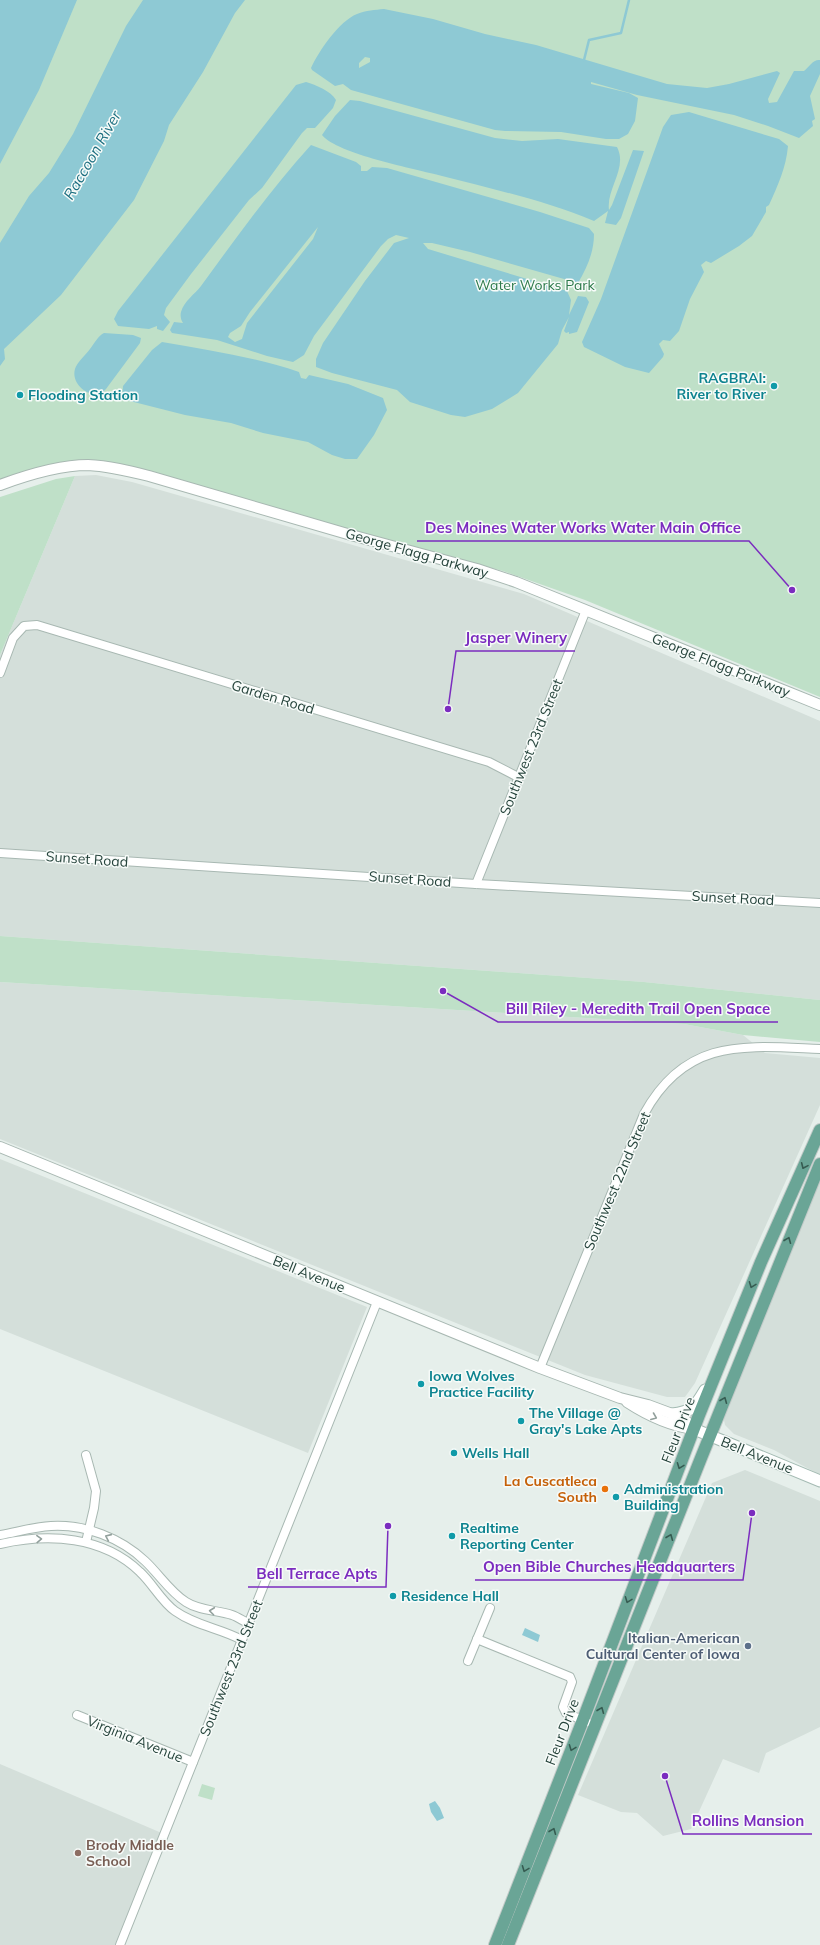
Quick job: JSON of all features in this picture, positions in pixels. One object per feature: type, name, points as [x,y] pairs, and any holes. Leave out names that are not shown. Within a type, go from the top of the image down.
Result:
[{"type":"main road","name":"Fleur Drive","points":[[495,1945],[583,1721],[694,1429],[761,1262],[820,1130]]},
{"type":"main road","name":"Fleur Drive","points":[[508,1945],[710,1436],[820,1164]]},
{"type":"main road","points":[[672,1414],[684,1413],[696,1405],[720,1364]]},
{"type":"main road","name":"Bell Avenue","points":[[694,1429],[820,1481]]},
{"type":"street","name":"George Flagg Parkway","points":[[0,485],[49,470],[77,466],[118,468],[477,569],[516,582],[820,705]]},
{"type":"street","name":"Southwest 23rd Street","points":[[476,884],[586,610]]},
{"type":"street","name":"Garden Road","points":[[0,672],[13,638],[24,626],[37,625],[489,762],[518,777]]},
{"type":"street","name":"Sunset Road","points":[[0,853],[476,884],[820,903]]},
{"type":"street","name":"Southwest 22nd Street","points":[[540,1368],[644,1114],[665,1083],[695,1060],[718,1051],[731,1048],[751,1046],[820,1049]]},
{"type":"street","name":"Bell Avenue","points":[[0,1147],[540,1368],[620,1398],[648,1405],[683,1418],[694,1429]]},
{"type":"street","name":"Southwest 23rd Street","points":[[121,1945],[377,1302]]},
{"type":"street","name":"Bell Avenue","points":[[620,1398],[642,1412],[680,1428],[694,1429]]},
{"type":"street","points":[[86,1455],[96,1491],[94,1508],[86,1542]]},
{"type":"street","points":[[0,1535],[50,1526],[62,1526],[88,1530],[119,1542],[131,1549],[152,1567],[178,1597],[187,1603],[204,1610],[233,1615],[248,1623]]},
{"type":"street","points":[[0,1544],[54,1538],[86,1542],[108,1549],[131,1564],[141,1573],[173,1610],[188,1620],[200,1625],[219,1629],[242,1640]]},
{"type":"street","points":[[157,1592],[166,1584]]},
{"type":"street","points":[[468,1661],[490,1608]]},
{"type":"street","points":[[477,1639],[570,1678],[572,1682],[564,1707],[566,1713],[595,1725]]},
{"type":"street","name":"Virginia Avenue","points":[[77,1715],[193,1762]]},
{"type":"shaded area","points":[[96,475],[132,482],[524,594],[820,721],[820,1000],[644,982],[0,936],[0,655],[75,476]]},
{"type":"shaded area","points":[[0,982],[684,1024],[743,1035],[765,1053],[820,1058],[820,1105],[695,1383],[685,1397],[667,1397],[585,1375],[0,1139]]},
{"type":"shaded area","points":[[0,1159],[367,1307],[308,1453],[0,1329]]},
{"type":"shaded area","points":[[820,1164],[820,1475],[774,1450],[734,1434],[725,1425],[724,1415]]},
{"type":"shaded area","points":[[745,1470],[820,1501],[820,1727],[766,1753],[759,1773],[723,1759],[691,1829],[663,1836],[637,1813],[621,1812],[578,1795],[712,1483]]},
{"type":"shaded area","name":"Brody Middle School","points":[[0,1764],[164,1834],[120,1945],[0,1945]]},
{"type":"green space","name":"Water Works Park","points":[[0,0],[820,0],[820,697],[585,600],[503,571],[321,523],[119,464],[0,481]]},
{"type":"green space","points":[[75,476],[0,655],[0,497],[56,479]]},
{"type":"green space","points":[[0,936],[644,982],[820,1000],[820,1042],[743,1035],[684,1024],[0,982]]},
{"type":"green space","points":[[202,1784],[215,1788],[212,1800],[198,1796]]},
{"type":"water","points":[[0,0],[77,0],[39,90],[0,164]]},
{"type":"water","name":"Raccoon River","points":[[143,0],[245,0],[235,13],[203,72],[169,125],[164,141],[134,200],[61,295],[4,349],[5,359],[0,366],[0,243],[29,196],[49,173],[73,134],[126,26]]},
{"type":"water","points":[[384,9],[433,19],[485,34],[536,45],[667,84],[707,88],[729,84],[777,71],[780,73],[768,99],[769,103],[777,102],[794,71],[804,71],[813,62],[820,60],[820,74],[810,96],[815,119],[812,121],[813,126],[799,138],[734,115],[637,95],[591,82],[591,84],[629,93],[638,98],[635,121],[628,134],[619,139],[606,139],[561,132],[505,131],[495,130],[351,90],[343,84],[335,86],[312,70],[311,68],[324,45],[343,23],[360,13]],"holes":[[[365,57],[370,58],[370,62],[359,68],[359,63]]]},
{"type":"water","points":[[306,82],[331,94],[336,100],[333,108],[315,128],[307,128],[302,133],[262,188],[249,200],[191,274],[166,308],[164,315],[170,322],[163,331],[157,329],[157,326],[149,329],[118,326],[114,319],[118,311],[296,85]]},
{"type":"water","points":[[350,100],[360,101],[495,138],[522,141],[558,139],[617,147],[620,155],[619,171],[611,194],[609,210],[633,150],[644,151],[621,218],[616,225],[605,223],[608,211],[594,221],[538,201],[378,160],[330,142],[322,135],[335,116]]},
{"type":"water","points":[[689,112],[779,139],[788,146],[787,154],[781,176],[769,205],[766,207],[766,212],[752,236],[739,246],[711,263],[706,261],[701,265],[704,272],[690,299],[679,331],[670,341],[663,340],[659,344],[664,354],[663,357],[649,373],[625,367],[584,347],[582,342],[601,299],[663,127],[671,115]]},
{"type":"water","points":[[311,145],[356,162],[361,166],[361,171],[367,171],[372,167],[387,168],[540,212],[589,228],[594,234],[593,247],[587,266],[578,283],[470,252],[432,243],[423,243],[428,249],[567,291],[571,300],[569,315],[578,296],[586,297],[589,302],[577,332],[569,334],[569,332],[566,333],[564,331],[569,317],[562,330],[558,344],[518,393],[492,409],[465,417],[451,415],[410,402],[397,390],[332,373],[316,367],[316,359],[323,343],[365,281],[394,243],[409,238],[396,235],[388,239],[381,246],[314,336],[304,355],[293,362],[267,356],[217,340],[172,333],[170,330],[174,322],[183,323],[181,318],[182,308],[201,286],[254,214]],"holes":[[[318,227],[313,239],[247,323],[242,339],[235,342],[228,337],[230,333],[241,326],[250,312]]]},
{"type":"water","points":[[104,333],[133,335],[141,338],[140,343],[106,389],[101,393],[90,393],[84,391],[76,381],[74,375],[75,369],[79,361]]},
{"type":"water","points":[[162,342],[231,354],[266,362],[299,372],[301,378],[306,379],[309,375],[348,384],[383,398],[387,410],[374,435],[357,459],[345,459],[332,455],[308,442],[263,433],[231,423],[185,415],[122,399],[123,386],[152,350]]},
{"type":"water","points":[[525,1628],[540,1635],[538,1642],[522,1635]]},
{"type":"water","points":[[435,1801],[444,1818],[437,1821],[431,1812],[429,1804]]},
{"type":"waterway","points":[[584,60],[589,40],[621,33],[629,0]]},
{"type":"place","name":"RAGBRAI: River to River","points":[[774,386]]},
{"type":"place","name":"Flooding Station","points":[[20,395]]},
{"type":"place","name":"Des Moines Water Works Water Main Office","points":[[792,590]]},
{"type":"place","name":"Jasper Winery","points":[[448,709]]},
{"type":"place","name":"Bill Riley - Meredith Trail Open Space","points":[[443,991]]},
{"type":"place","name":"Iowa Wolves Practice Facility","points":[[421,1384]]},
{"type":"place","name":"The Village @ Gray's Lake Apts","points":[[521,1421]]},
{"type":"place","name":"Wells Hall","points":[[454,1453]]},
{"type":"place","name":"La Cuscatleca South","points":[[605,1489]]},
{"type":"place","name":"Administration Building","points":[[616,1497]]},
{"type":"place","name":"Open Bible Churches Headquarters","points":[[752,1513]]},
{"type":"place","name":"Bell Terrace Apts","points":[[388,1526]]},
{"type":"place","name":"Realtime Reporting Center","points":[[452,1536]]},
{"type":"place","name":"Residence Hall","points":[[393,1596]]},
{"type":"place","name":"Italian-American Cultural Center of Iowa","points":[[748,1646]]},
{"type":"place","name":"Rollins Mansion","points":[[665,1776]]},
{"type":"place","name":"Brody Middle School","points":[[78,1853]]}]
